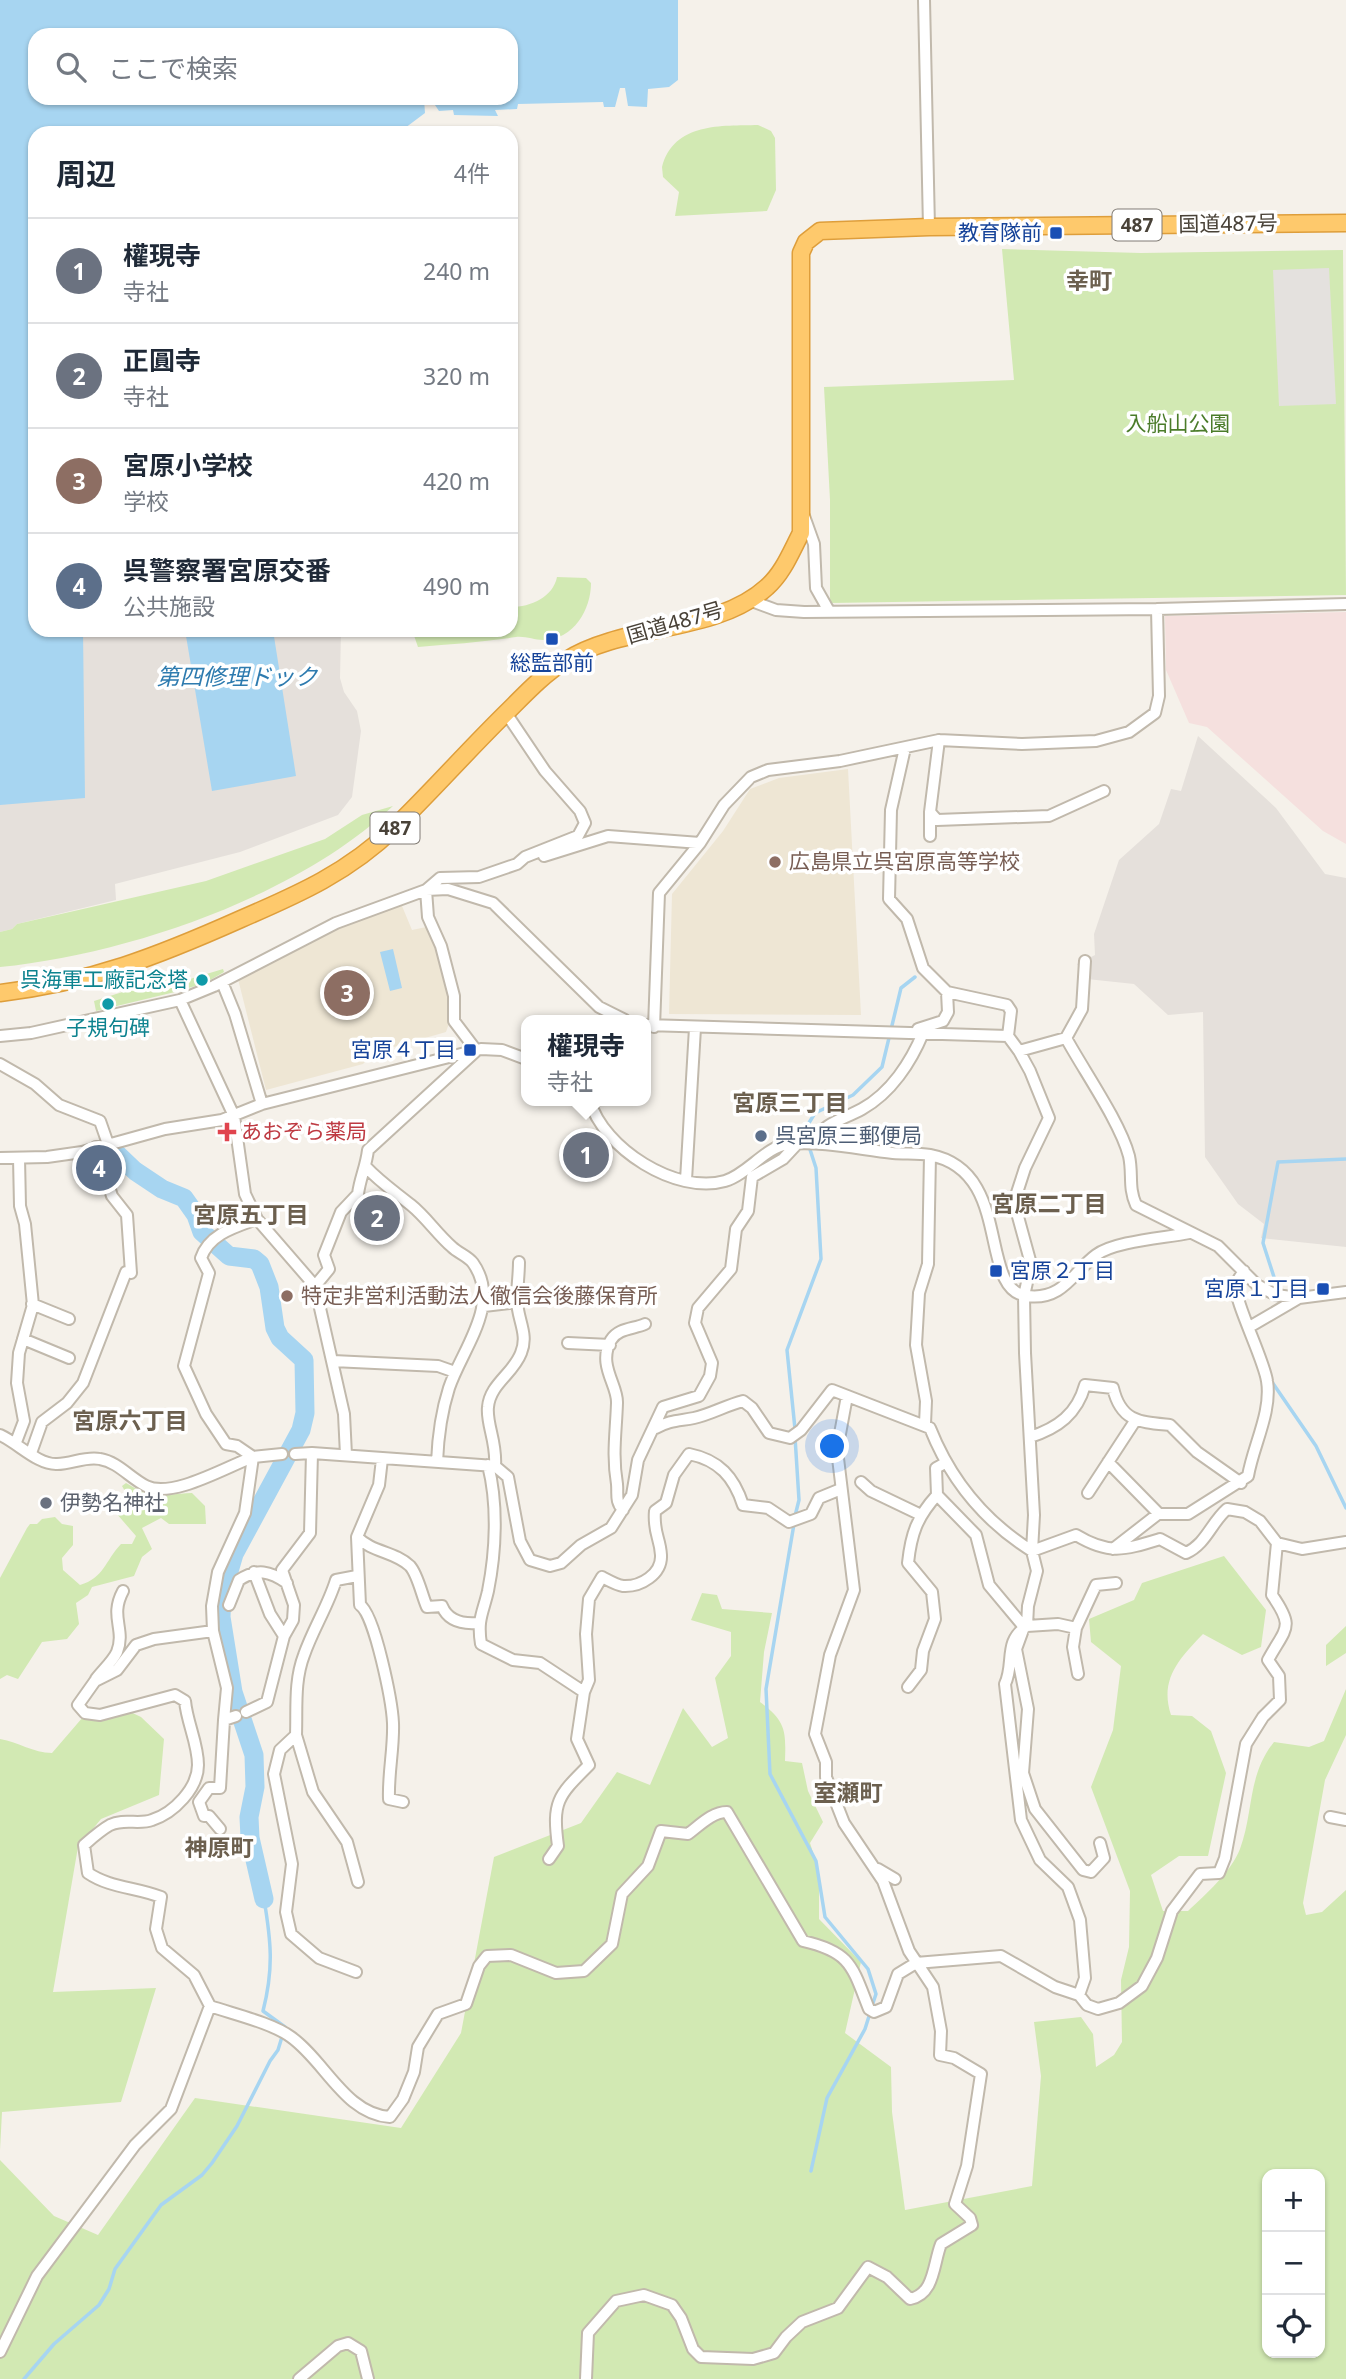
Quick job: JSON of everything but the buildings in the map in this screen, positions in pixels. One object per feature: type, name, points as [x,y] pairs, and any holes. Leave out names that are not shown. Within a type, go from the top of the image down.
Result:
[{"type":"highway","name":"国道487号","points":[[0,993],[65,985],[116,971],[168,951],[330,879],[394,828],[544,675],[567,659],[627,635],[704,618],[749,600],[768,586],[782,568],[801,533],[801,253],[806,242],[820,232],[929,227],[1346,223]]},
{"type":"street","points":[[924,0],[929,227]]},
{"type":"street","points":[[803,514],[814,544],[816,588],[829,611]]},
{"type":"street","points":[[749,600],[776,610],[829,611],[1157,609],[1346,604]]},
{"type":"street","points":[[651,1015],[659,893],[700,843],[724,805],[751,777],[768,770],[840,761],[939,740],[1022,744],[1096,741],[1129,732],[1155,713],[1159,696],[1157,609]]},
{"type":"street","points":[[506,713],[545,771],[580,811],[585,823],[578,836],[525,857],[517,864]]},
{"type":"street","points":[[930,836],[930,812],[939,740]]},
{"type":"street","points":[[905,748],[891,810],[889,899],[906,919],[923,968],[947,992],[1007,1005],[1011,1011],[1008,1036],[1019,1051],[1049,1118],[1025,1168],[1013,1202],[1031,1264],[1024,1296],[1034,1515],[1032,1551],[1037,1571],[1025,1627],[1016,1649],[1028,1709],[1023,1773],[1035,1808],[1083,1870],[1091,1872],[1104,1858],[1100,1843]]},
{"type":"street","points":[[930,812],[937,820],[1049,816],[1104,791]]},
{"type":"street","points":[[426,890],[440,878],[479,877],[608,836],[700,843]]},
{"type":"street","points":[[0,1036],[31,1033],[180,1000],[222,982],[315,931],[426,890],[448,889],[493,903],[600,1007],[615,1015]]},
{"type":"street","points":[[426,890],[428,917],[441,946],[454,996],[454,1021],[476,1050]]},
{"type":"street","points":[[1019,1051],[1066,1038],[1083,1009],[1085,961]]},
{"type":"street","points":[[222,982],[235,1014],[262,1104]]},
{"type":"street","points":[[908,1032],[943,1021],[948,1012],[947,992]]},
{"type":"street","points":[[180,1000],[234,1116],[245,1194],[257,1219],[315,1286],[347,1431],[346,1455]]},
{"type":"street","points":[[651,1026],[1008,1036]]},
{"type":"street","points":[[686,1181],[695,1028]]},
{"type":"street","points":[[813,1142],[820,1130],[831,1122],[864,1108],[909,1065],[923,1033]]},
{"type":"street","points":[[1066,1038],[1122,1138],[1129,1157],[1129,1189],[1136,1205],[1218,1246],[1258,1285],[1276,1295],[1299,1298],[1346,1292]]},
{"type":"street","points":[[315,1286],[329,1269],[323,1260],[325,1250],[341,1212],[358,1194],[358,1179],[366,1167],[368,1150],[476,1050]]},
{"type":"street","points":[[0,1157],[67,1156],[108,1144],[234,1116],[262,1104],[476,1050],[502,1050],[521,1057]]},
{"type":"street","points":[[0,1064],[35,1084],[59,1105],[100,1121],[108,1144]]},
{"type":"street","points":[[593,1106],[612,1140],[627,1153],[686,1181],[723,1181],[741,1174],[776,1148],[813,1142],[930,1155],[966,1170],[981,1194],[1004,1282],[1024,1296],[1037,1296],[1071,1283],[1097,1255],[1111,1248],[1189,1233]]},
{"type":"street","points":[[295,1454],[491,1465],[508,1476],[520,1541],[530,1560],[550,1566],[561,1563],[581,1545],[611,1528],[632,1495],[638,1460],[656,1428],[663,1407],[699,1396],[710,1376],[712,1363],[695,1323],[698,1308],[731,1269],[736,1229],[748,1211],[752,1177],[783,1158],[797,1144]]},
{"type":"street","points":[[31,1453],[42,1422],[67,1403],[83,1383],[129,1273],[127,1215],[112,1196],[96,1147]]},
{"type":"street","points":[[925,1424],[926,1401],[916,1345],[919,1293],[928,1264],[930,1155]]},
{"type":"street","points":[[16,1442],[24,1421],[17,1383],[23,1339],[32,1304],[25,1224],[20,1206],[19,1158]]},
{"type":"street","points":[[366,1167],[388,1190],[410,1204],[453,1249],[471,1260],[480,1274],[484,1306],[455,1372],[438,1434],[437,1462]]},
{"type":"street","points":[[253,1457],[237,1446],[226,1444],[206,1414],[184,1366],[209,1273],[201,1258],[213,1241],[226,1230],[257,1219]]},
{"type":"street","points":[[519,1262],[517,1302],[525,1335],[522,1352],[510,1372],[491,1392],[488,1411],[497,1447],[491,1465],[494,1553],[488,1591],[477,1623],[481,1644],[513,1660],[540,1662],[583,1692]]},
{"type":"street","points":[[1113,1549],[1159,1514],[1188,1514],[1241,1483],[1248,1476],[1261,1431],[1268,1383],[1251,1326],[1239,1307],[1236,1285],[1244,1270]]},
{"type":"street","points":[[1251,1326],[1299,1298]]},
{"type":"street","points":[[484,1306],[517,1302]]},
{"type":"street","points":[[32,1304],[69,1319]]},
{"type":"street","points":[[622,1510],[617,1502],[614,1474],[613,1439],[618,1399],[607,1367],[612,1338],[622,1330],[645,1324]]},
{"type":"street","points":[[23,1339],[69,1358]]},
{"type":"street","points":[[568,1343],[610,1345]]},
{"type":"street","points":[[333,1361],[439,1366],[455,1372]]},
{"type":"street","points":[[1030,1437],[1057,1428],[1080,1404],[1085,1385],[1113,1388],[1116,1403],[1135,1421],[1170,1425],[1197,1452],[1241,1483]]},
{"type":"street","points":[[656,1428],[669,1420],[696,1418],[718,1407],[743,1401],[769,1433],[790,1438],[801,1430],[832,1390],[930,1428],[945,1463],[992,1523],[1032,1551]]},
{"type":"street","points":[[586,2379],[588,2333],[616,2301],[644,2295],[672,2305],[681,2318],[693,2348],[701,2357],[753,2359],[774,2353],[803,2322],[838,2308],[864,2268],[873,2267],[910,2299],[919,2296],[932,2280],[941,2244],[963,2233],[972,2225],[970,2218],[955,2204],[967,2166],[981,2074],[954,2058],[940,2055],[941,2031],[933,1987],[916,1963],[883,1881],[844,1823],[826,1777],[826,1762],[816,1734],[830,1655],[854,1590],[837,1450],[847,1396]]},
{"type":"street","points":[[1088,1493],[1135,1421]]},
{"type":"street","points":[[0,1435],[16,1442],[45,1463],[57,1464],[91,1457],[103,1459],[144,1485],[162,1490],[188,1484],[253,1457],[282,1454]]},
{"type":"street","points":[[225,1720],[267,1702],[284,1636],[293,1620],[294,1605],[282,1570],[310,1534],[312,1453]]},
{"type":"street","points":[[550,1858],[558,1846],[554,1820],[560,1794],[589,1765],[577,1739],[583,1692],[589,1680],[586,1634],[589,1599],[602,1577],[622,1586],[643,1583],[656,1572],[661,1555],[653,1531],[654,1511],[666,1503],[674,1475],[690,1454],[705,1457],[730,1474],[743,1505],[768,1508],[789,1522],[811,1514],[819,1498],[841,1489]]},
{"type":"street","points":[[220,1829],[209,1816],[204,1816],[199,1802],[209,1788],[220,1788],[225,1720],[227,1688],[214,1631],[212,1606],[218,1572],[245,1513],[253,1457]]},
{"type":"street","points":[[382,1460],[379,1485],[357,1538],[357,1576],[360,1605],[367,1610],[375,1632],[391,1705],[393,1724],[388,1771],[389,1799],[403,1802]]},
{"type":"street","points":[[1108,1462],[1159,1514]]},
{"type":"street","points":[[945,1463],[936,1468],[937,1496],[976,1535],[989,1585],[1025,1627]]},
{"type":"street","points":[[861,1482],[871,1491],[919,1514]]},
{"type":"street","points":[[908,1687],[921,1670],[923,1651],[935,1619],[932,1592],[908,1563],[911,1537],[919,1514],[937,1496]]},
{"type":"street","points":[[1032,1551],[1076,1535],[1106,1550],[1126,1549],[1160,1539],[1186,1553],[1205,1539],[1215,1520],[1227,1509],[1245,1512],[1260,1521],[1277,1543],[1302,1549],[1346,1542]]},
{"type":"street","points":[[357,1538],[366,1547],[390,1554],[412,1568],[426,1607],[442,1606],[454,1620],[477,1623]]},
{"type":"street","points":[[123,1591],[116,1605],[120,1636],[117,1653],[78,1705],[85,1713],[100,1715],[175,1695],[185,1701],[198,1765],[195,1781],[171,1810],[151,1821],[133,1820],[111,1825],[84,1844],[88,1872],[104,1884],[135,1887],[161,1897],[156,1929],[162,1948],[194,1975],[210,2006],[289,2035],[315,2058],[342,2091],[374,2116],[390,2117],[403,2099],[414,2072],[418,2047],[438,2014],[466,2004],[479,1966],[487,1956],[511,1955],[556,1973],[584,1971],[612,1944],[622,1894],[648,1866],[661,1831],[688,1835],[720,1812],[727,1812],[803,1941],[833,1948],[854,1971],[869,2009],[874,2012],[886,2007],[898,1974],[916,1963],[1001,1956],[1055,1987],[1079,1995],[1087,2005],[1105,2008],[1119,2003],[1142,1986],[1157,1958],[1172,1910],[1200,1874],[1219,1873],[1225,1858],[1246,1744],[1263,1717],[1280,1700],[1279,1676],[1268,1660],[1288,1623],[1287,1616],[1272,1595],[1277,1543]]},
{"type":"street","points":[[229,1605],[239,1580],[254,1572],[265,1572],[287,1583]]},
{"type":"street","points":[[254,1572],[270,1614],[284,1636]]},
{"type":"street","points":[[357,1576],[336,1580],[326,1609],[304,1654],[295,1699],[296,1735],[313,1792],[347,1842],[358,1882]]},
{"type":"street","points":[[1078,1674],[1073,1647],[1076,1628],[1096,1585],[1116,1583]]},
{"type":"street","points":[[1076,1628],[1058,1624],[1025,1627],[1009,1650],[1010,1665],[1005,1684],[1019,1813],[1040,1860],[1068,1886],[1080,1920],[1085,1978],[1079,1995]]},
{"type":"street","points":[[95,1681],[117,1670],[136,1645],[214,1631]]},
{"type":"street","points":[[296,1735],[280,1751],[274,1774],[292,1864],[286,1912],[291,1934],[319,1958],[356,1972]]},
{"type":"street","points":[[1330,1817],[1346,1820]]},
{"type":"street","points":[[873,1866],[895,1879]]},
{"type":"street","points":[[0,2352],[37,2276],[135,2145],[171,2109],[210,2006]]},
{"type":"street","points":[[299,2379],[338,2346],[348,2343],[361,2351],[369,2379]]},
{"type":"shaded area","points":[[0,248],[28,554],[28,637],[341,637],[340,678],[344,692],[357,711],[361,731],[352,797],[338,815],[240,852],[115,884],[116,900],[17,924],[12,929],[0,932]]},
{"type":"shaded area","points":[[1329,268],[1336,404],[1279,406],[1273,270]]},
{"type":"shaded area","points":[[1346,612],[1346,844],[1323,831],[1207,727],[1189,723],[1166,670],[1165,616]]},
{"type":"shaded area","points":[[1198,736],[1276,808],[1325,874],[1346,878],[1346,1247],[1261,1238],[1264,1224],[1238,1204],[1205,1157],[1203,1012],[1168,1015],[1134,984],[1087,979],[1077,964],[1095,955],[1094,934],[1119,860],[1159,824],[1171,789],[1181,791]]},
{"type":"shaded area","name":"広島県立呉宮原高等学校","points":[[848,769],[861,1015],[669,1014],[672,894],[723,831],[750,789],[779,778]]},
{"type":"shaded area","points":[[402,906],[412,930],[431,926],[455,1006],[446,1032],[373,1053],[363,1064],[266,1090],[238,979],[336,926]]},
{"type":"green space","points":[[758,125],[771,131],[775,138],[776,190],[767,211],[675,216],[679,192],[663,177],[662,167],[668,152],[677,142],[688,134],[715,127]]},
{"type":"green space","name":"入船山公園","points":[[1002,249],[1141,253],[1343,250],[1346,595],[830,603],[830,500],[824,387],[1014,380]]},
{"type":"green space","points":[[557,577],[586,578],[591,583],[588,603],[579,621],[564,635],[554,639],[518,637],[518,606],[540,600],[555,584]]},
{"type":"green space","points":[[414,637],[516,637],[480,642],[418,647]]},
{"type":"green space","points":[[393,806],[354,838],[310,867],[261,893],[209,915],[102,949],[0,967],[0,932],[12,929],[17,924],[206,881],[325,839],[362,815]]},
{"type":"green space","points":[[223,969],[224,972],[205,983],[182,990],[180,982]]},
{"type":"green space","points":[[170,977],[175,992],[96,1011],[94,1001]]},
{"type":"green space","points":[[126,1483],[153,1495],[192,1493],[205,1506],[206,1524],[169,1524],[161,1518],[142,1528],[152,1549],[142,1557],[134,1576],[92,1587],[88,1595],[76,1603],[79,1624],[67,1639],[42,1642],[18,1679],[7,1675],[0,1679],[0,1578],[27,1528],[42,1519],[55,1517],[62,1524],[73,1526],[73,1545],[62,1558],[63,1570],[80,1585],[88,1582],[99,1573],[121,1544],[132,1544],[136,1536],[116,1513],[125,1509],[130,1500],[122,1486]]},
{"type":"green space","points":[[1224,1556],[1266,1610],[1261,1647],[1242,1655],[1203,1634],[1180,1661],[1170,1680],[1168,1702],[1171,1715],[1192,1716],[1211,1731],[1226,1773],[1208,1856],[1179,1856],[1151,1875],[1163,1911],[1188,1911],[1224,1874],[1240,1849],[1255,1781],[1265,1755],[1274,1742],[1309,1747],[1324,1741],[1346,1689],[1346,1735],[1325,1780],[1303,1903],[1306,1915],[1322,1912],[1346,1890],[1346,2379],[0,2379],[0,2160],[54,2216],[98,2235],[195,2098],[401,2128],[461,2033],[494,1857],[581,1823],[617,1772],[650,1785],[683,1708],[712,1747],[728,1738],[715,1678],[731,1656],[731,1632],[691,1620],[702,1593],[717,1595],[722,1609],[772,1613],[764,1652],[760,1702],[780,1721],[785,1742],[785,1761],[802,1763],[808,1791],[823,1822],[810,1843],[819,1871],[819,1919],[861,1962],[845,2033],[891,2067],[892,2112],[905,2210],[1032,2186],[1041,2076],[1034,2022],[1081,2017],[1093,2034],[1096,2067],[1114,2055],[1122,2042],[1121,1980],[1129,1947],[1130,1891],[1091,1787],[1113,1730],[1121,1666],[1091,1642],[1089,1619],[1134,1600],[1142,1583]]},
{"type":"green space","points":[[1346,1626],[1346,1653],[1326,1666],[1326,1645]]},
{"type":"green space","points":[[120,1707],[141,1717],[164,1739],[159,1795],[101,1819],[78,1847],[53,1992],[156,1988],[121,2102],[2,2112],[0,2150],[0,1739],[52,1753],[83,1717]]},
{"type":"water","points":[[0,0],[678,0],[678,80],[669,87],[648,89],[647,107],[628,106],[625,88],[620,88],[615,107],[604,107],[603,102],[518,104],[518,28],[28,28],[28,105],[424,105],[425,113],[408,126],[28,126],[28,637],[83,637],[85,798],[0,805]]},
{"type":"water","points":[[435,105],[518,105],[517,109],[495,110],[498,116],[454,115],[453,110],[439,111]]},
{"type":"water","name":"第四修理ドック","points":[[186,637],[274,637],[296,776],[212,791]]},
{"type":"water","points":[[393,949],[402,988],[390,991],[380,952]]},
{"type":"waterway","points":[[795,1429],[787,1350],[821,1259],[816,1168],[804,1131],[815,1113],[853,1095],[882,1067],[901,988],[915,977]]},
{"type":"waterway","points":[[113,1150],[135,1171],[162,1189],[184,1198],[196,1215],[202,1232],[229,1256],[254,1259],[260,1264],[269,1287],[275,1328],[280,1338],[304,1360],[305,1413],[301,1430],[234,1554],[222,1595],[221,1617],[233,1692],[254,1755],[255,1787],[249,1817],[250,1838],[264,1899]]},
{"type":"waterway","points":[[1274,1277],[1263,1243],[1278,1162],[1346,1159]]},
{"type":"waterway","points":[[1272,1382],[1316,1446],[1346,1508]]},
{"type":"waterway","points":[[795,1437],[799,1500],[795,1516]]},
{"type":"waterway","points":[[794,1524],[766,1689],[770,1774],[816,1861],[825,1917],[868,1969],[876,1994],[872,2006]]},
{"type":"waterway","points":[[24,2379],[54,2344],[99,2305],[109,2289],[115,2269],[161,2205],[202,2175],[212,2163],[237,2126],[278,2050],[285,2027],[263,2011],[269,1981],[270,1955],[264,1899]]},
{"type":"waterway","points":[[811,2171],[827,2098],[865,2029],[870,2013]]},
{"type":"place","name":"教育隊前","points":[[1056,233]]},
{"type":"place","name":"総監部前","points":[[552,639]]},
{"type":"place","name":"広島県立呉宮原高等学校","points":[[775,862]]},
{"type":"place","name":"呉海軍工廠記念塔","points":[[202,980]]},
{"type":"place","name":"宮原小学校","points":[[347,993]]},
{"type":"place","name":"子規句碑","points":[[108,1004]]},
{"type":"place","name":"宮原４丁目","points":[[470,1050]]},
{"type":"place","name":"あおぞら薬局","points":[[227,1132]]},
{"type":"place","name":"呉宮原三郵便局","points":[[761,1136]]},
{"type":"place","name":"權現寺","points":[[586,1155]]},
{"type":"place","name":"呉警察署宮原交番","points":[[99,1168]]},
{"type":"place","name":"正圓寺","points":[[377,1218]]},
{"type":"place","name":"宮原２丁目","points":[[996,1271]]},
{"type":"place","name":"宮原１丁目","points":[[1323,1289]]},
{"type":"place","name":"特定非営利活動法人徹信会後藤保育所","points":[[287,1296]]},
{"type":"place","name":"伊勢名神社","points":[[46,1503]]},
{"type":"district","name":"幸町","points":[[1089,281]]},
{"type":"district","name":"宮原三丁目","points":[[790,1103]]},
{"type":"district","name":"宮原二丁目","points":[[1049,1204]]},
{"type":"district","name":"宮原五丁目","points":[[251,1215]]},
{"type":"district","name":"宮原六丁目","points":[[130,1421]]},
{"type":"district","name":"室瀬町","points":[[848,1793]]},
{"type":"district","name":"神原町","points":[[219,1848]]}]
